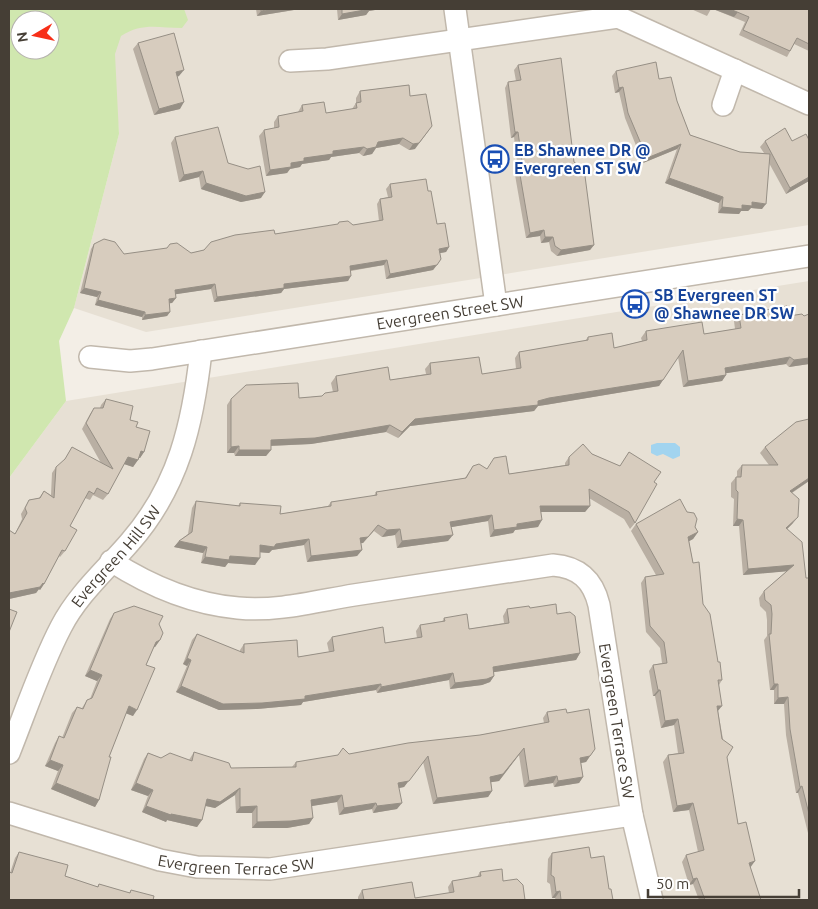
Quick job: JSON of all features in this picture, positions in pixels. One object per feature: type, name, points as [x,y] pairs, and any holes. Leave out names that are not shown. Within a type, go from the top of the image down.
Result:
[{"type":"street","points":[[455,9],[496,305]]},
{"type":"street","points":[[290,60],[327,59],[460,38],[618,17],[809,104]]},
{"type":"street","points":[[723,105],[735,70]]},
{"type":"street","name":"Evergreen Street SW","points":[[90,357],[130,362],[809,256]]},
{"type":"street","name":"Evergreen Hill SW","points":[[9,753],[61,627],[82,594],[130,542],[147,519],[177,468],[195,401],[200,351]]},
{"type":"street","name":"Evergreen Terrace SW","points":[[9,813],[160,860],[197,867],[234,870],[270,869],[632,815],[600,605],[591,584],[580,571],[553,565],[287,606],[238,608],[192,600],[161,589],[112,561]]},
{"type":"street","points":[[632,815],[652,900]]},
{"type":"shaded area","points":[[108,9],[809,9],[809,225],[146,332],[74,308],[119,134]]},
{"type":"shaded area","points":[[809,281],[809,900],[9,900],[9,478],[66,401]]},
{"type":"green space","points":[[9,9],[184,9],[188,20],[182,28],[143,27],[136,29],[121,36],[115,54],[119,134],[74,308],[59,341],[66,401],[9,478]]},
{"type":"water","points":[[675,443],[680,447],[680,456],[673,459],[663,454],[657,456],[651,453],[651,445]]},
{"type":"building","points":[[342,9],[370,9],[342,14]]},
{"type":"building","points":[[730,9],[809,9],[809,44],[797,38],[790,51],[743,30],[749,17]]},
{"type":"building","points":[[174,33],[184,70],[176,72],[184,102],[159,109],[138,43]]},
{"type":"building","points":[[561,58],[574,162],[583,169],[585,176],[594,245],[561,250],[555,246],[553,237],[545,237],[544,230],[530,233],[519,169],[523,168],[518,132],[515,132],[508,82],[521,80],[518,65]]},
{"type":"building","points":[[656,62],[659,79],[671,77],[677,101],[690,135],[740,152],[770,154],[766,204],[752,202],[752,206],[742,205],[742,209],[722,207],[723,197],[669,178],[681,144],[647,158],[628,113],[623,87],[619,88],[616,71]]},
{"type":"building","points":[[409,85],[410,96],[426,94],[432,126],[419,143],[413,144],[403,138],[378,142],[376,147],[333,151],[333,154],[304,158],[304,161],[291,163],[291,167],[270,170],[264,130],[279,127],[278,116],[303,111],[302,105],[324,102],[326,113],[357,108],[356,103],[361,102],[360,91]]},
{"type":"building","points":[[218,127],[228,163],[248,169],[260,166],[265,192],[246,196],[206,183],[203,171],[184,175],[175,137]]},
{"type":"building","points":[[785,128],[792,141],[806,134],[809,140],[809,177],[790,188],[765,141]]},
{"type":"building","points":[[426,179],[428,191],[431,191],[437,224],[445,223],[449,247],[439,249],[441,259],[437,265],[390,274],[387,260],[350,266],[351,276],[284,284],[284,288],[217,297],[215,284],[175,290],[176,298],[169,299],[170,312],[145,315],[145,312],[98,300],[101,292],[84,288],[94,244],[104,239],[115,242],[124,254],[167,248],[170,244],[177,243],[191,253],[204,250],[211,242],[235,235],[274,230],[275,234],[338,224],[339,222],[348,221],[353,225],[383,220],[380,199],[392,197],[390,184]]},
{"type":"building","points":[[787,306],[789,316],[809,314],[809,358],[794,360],[790,357],[725,368],[726,375],[688,381],[683,350],[663,380],[549,398],[538,401],[538,405],[415,419],[402,432],[390,425],[315,438],[271,440],[271,450],[239,450],[239,446],[231,447],[231,399],[246,385],[298,383],[299,398],[322,396],[325,393],[338,391],[336,376],[388,367],[390,380],[431,374],[430,363],[479,357],[482,374],[521,368],[519,352],[588,340],[588,337],[612,333],[614,348],[647,340],[646,331],[702,322],[704,334],[741,328],[739,315]]},
{"type":"building","points":[[106,399],[133,406],[130,420],[138,422],[136,427],[150,431],[144,452],[141,451],[138,460],[128,457],[108,494],[97,488],[94,494],[89,491],[70,526],[77,530],[65,551],[62,550],[44,584],[40,587],[9,593],[9,530],[15,534],[27,513],[25,508],[29,500],[40,498],[44,491],[54,498],[56,467],[65,459],[72,447],[113,469],[86,423],[94,408],[103,408]]},
{"type":"building","points":[[809,419],[809,478],[790,491],[799,499],[798,517],[786,528],[802,542],[806,578],[809,578],[809,814],[802,786],[800,787],[790,729],[788,697],[778,698],[778,684],[774,684],[769,634],[771,634],[772,614],[771,605],[765,600],[764,591],[794,565],[748,569],[743,520],[737,519],[738,492],[736,490],[736,477],[741,477],[742,465],[778,465],[765,447],[796,422]]},
{"type":"building","points":[[583,444],[592,454],[620,466],[629,452],[661,472],[654,482],[657,484],[635,523],[629,512],[589,489],[590,506],[540,506],[542,520],[517,524],[517,527],[494,530],[492,515],[450,522],[453,535],[402,541],[400,529],[387,530],[378,525],[368,537],[360,538],[362,550],[311,556],[309,539],[276,544],[274,547],[260,545],[260,558],[230,556],[229,560],[205,557],[207,547],[179,541],[192,532],[196,501],[240,506],[240,503],[281,506],[280,514],[331,506],[331,502],[377,495],[376,492],[466,478],[473,466],[479,464],[487,469],[494,458],[506,456],[509,474],[569,465],[569,457]]},
{"type":"building","points":[[680,499],[687,512],[694,513],[697,519],[695,527],[698,532],[688,537],[693,563],[699,562],[703,604],[710,614],[718,662],[720,662],[722,680],[718,680],[722,706],[717,706],[722,739],[733,747],[727,757],[738,824],[746,822],[755,861],[749,863],[761,900],[705,900],[697,878],[693,879],[686,855],[704,850],[693,803],[677,806],[668,755],[684,753],[678,719],[665,721],[660,690],[658,690],[653,665],[667,663],[664,642],[650,626],[645,577],[664,574],[636,524]]},
{"type":"building","points":[[556,604],[557,614],[570,612],[575,616],[580,653],[493,667],[494,676],[487,679],[455,683],[453,673],[381,687],[381,684],[305,696],[305,699],[223,704],[181,686],[191,660],[187,658],[197,634],[244,653],[244,644],[297,640],[298,657],[334,651],[332,637],[383,627],[385,643],[422,637],[420,625],[445,621],[444,618],[467,614],[469,629],[509,623],[507,609]]},
{"type":"building","points":[[134,606],[163,616],[159,624],[163,633],[160,640],[156,642],[146,665],[155,668],[137,710],[129,706],[109,757],[111,757],[99,800],[56,783],[63,765],[50,760],[59,736],[64,738],[77,707],[83,709],[87,700],[92,698],[102,675],[90,670],[114,613]]},
{"type":"building","points":[[9,609],[17,612],[9,632]]},
{"type":"building","points":[[566,709],[567,713],[589,709],[595,749],[590,756],[580,758],[583,777],[558,781],[557,776],[529,781],[524,748],[503,774],[490,777],[492,791],[437,798],[428,756],[409,781],[398,783],[402,803],[377,806],[376,803],[344,808],[342,795],[311,800],[313,818],[257,822],[257,806],[240,807],[240,788],[220,802],[207,799],[202,820],[171,815],[146,806],[153,790],[136,783],[148,753],[161,758],[170,753],[192,761],[194,752],[229,763],[231,768],[296,767],[296,762],[338,755],[343,748],[349,754],[408,743],[480,735],[549,722],[547,712]]},
{"type":"building","points":[[589,847],[591,858],[604,856],[609,889],[611,889],[613,900],[561,900],[560,891],[556,892],[554,877],[551,875],[552,853]]},
{"type":"building","points":[[19,852],[68,865],[65,876],[98,887],[99,884],[130,893],[131,890],[154,896],[153,900],[9,900],[9,872],[12,873]]},
{"type":"building","points":[[502,869],[503,881],[517,879],[523,885],[525,900],[364,900],[362,890],[412,882],[415,898],[454,892],[452,881],[481,876],[480,872]]},
{"type":"place","name":"EB Shawnee DR @ Evergreen ST SW","points":[[495,159]]},
{"type":"place","name":"SB Evergreen ST @ Shawnee DR SW","points":[[635,304]]}]
